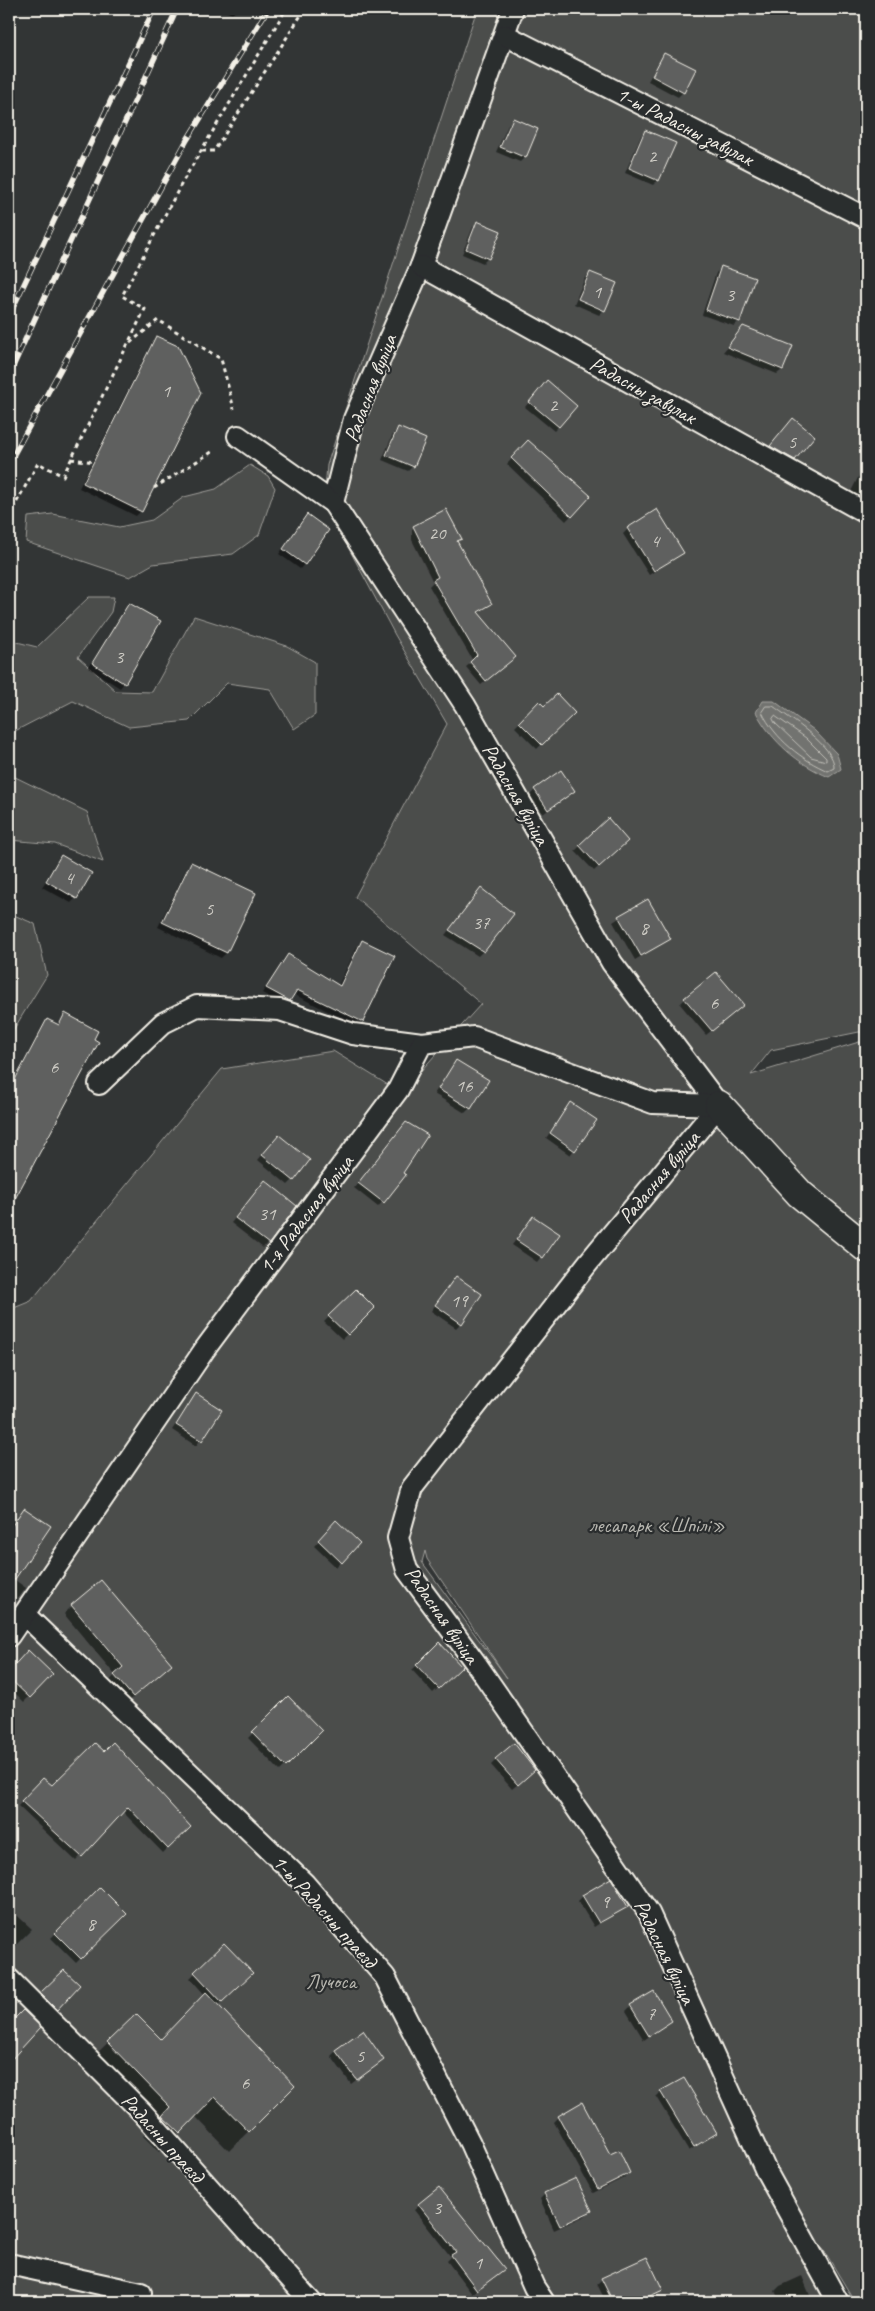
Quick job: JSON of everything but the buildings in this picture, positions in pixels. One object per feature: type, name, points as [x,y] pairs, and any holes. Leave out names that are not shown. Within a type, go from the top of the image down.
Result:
[{"type":"street","points":[[719,1105],[800,1194],[866,1248]]},
{"type":"lane","name":"Радасная вуліца","points":[[513,9],[421,266],[354,418],[333,503],[465,705],[612,963],[719,1105],[588,1263],[412,1488],[398,1538],[408,1570],[475,1662],[649,1913],[766,2171],[838,2302]]},
{"type":"lane","name":"1-ы Радасны завулак","points":[[505,35],[866,218]]},
{"type":"lane","name":"Радасны завулак","points":[[421,266],[866,512]]},
{"type":"lane","points":[[238,436],[333,503]]},
{"type":"lane","points":[[99,1084],[163,1023],[197,1006],[280,1010],[353,1034],[422,1042],[474,1037],[653,1103],[719,1105]]},
{"type":"lane","name":"1-я Радасная вуліца","points":[[9,1636],[205,1349],[398,1090],[422,1042]]},
{"type":"lane","name":"1-ы Радасны праезд","points":[[24,1615],[305,1884],[385,1977],[470,2143],[534,2287],[544,2302]]},
{"type":"lane","name":"Радасны праезд","points":[[9,1979],[140,2111],[311,2302]]},
{"type":"lane","points":[[9,2264],[140,2292]]},
{"type":"path","points":[[9,516],[38,463],[63,476],[145,310],[122,296],[201,151],[286,9]]},
{"type":"path","points":[[201,151],[214,152],[305,9]]},
{"type":"path","points":[[128,344],[158,320],[221,360],[232,400],[238,436],[154,488]]},
{"type":"path","points":[[71,459],[94,462]]},
{"type":"green space","name":"Лучоса","points":[[477,9],[866,9],[866,1033],[859,1032],[771,1050],[751,1075],[859,1042],[866,1043],[866,2302],[855,2302],[822,2247],[838,2282],[851,2302],[9,2302],[9,1310],[31,1301],[222,1069],[333,1051],[401,1093],[481,1004],[355,897],[447,724],[395,635],[324,502],[327,465]],"holes":[[[425,1551],[427,1559],[507,1678],[422,1562]]]},
{"type":"green space","points":[[250,465],[268,476],[275,488],[259,535],[233,554],[153,564],[130,577],[26,542],[28,517],[53,514],[119,527],[152,520],[184,497],[216,489]]},
{"type":"green space","points":[[89,597],[114,597],[111,612],[78,657],[116,691],[152,692],[194,616],[287,646],[315,662],[315,715],[294,729],[270,689],[227,683],[189,721],[129,727],[73,701],[15,731],[9,756],[9,640],[37,647]]},
{"type":"green space","points":[[9,774],[87,812],[103,862],[55,844],[9,840]]},
{"type":"green space","points":[[9,913],[35,924],[47,975],[9,1037]]},
{"type":"water","points":[[763,701],[774,701],[814,730],[837,754],[841,769],[829,777],[796,759],[762,723],[756,712]]},
{"type":"railway","points":[[9,316],[154,9]]},
{"type":"railway","points":[[9,375],[177,9]]},
{"type":"railway","points":[[9,463],[187,140],[268,9]]},
{"type":"park label","name":"лесапарк «Шпілі»","points":[[657,1525]]}]
